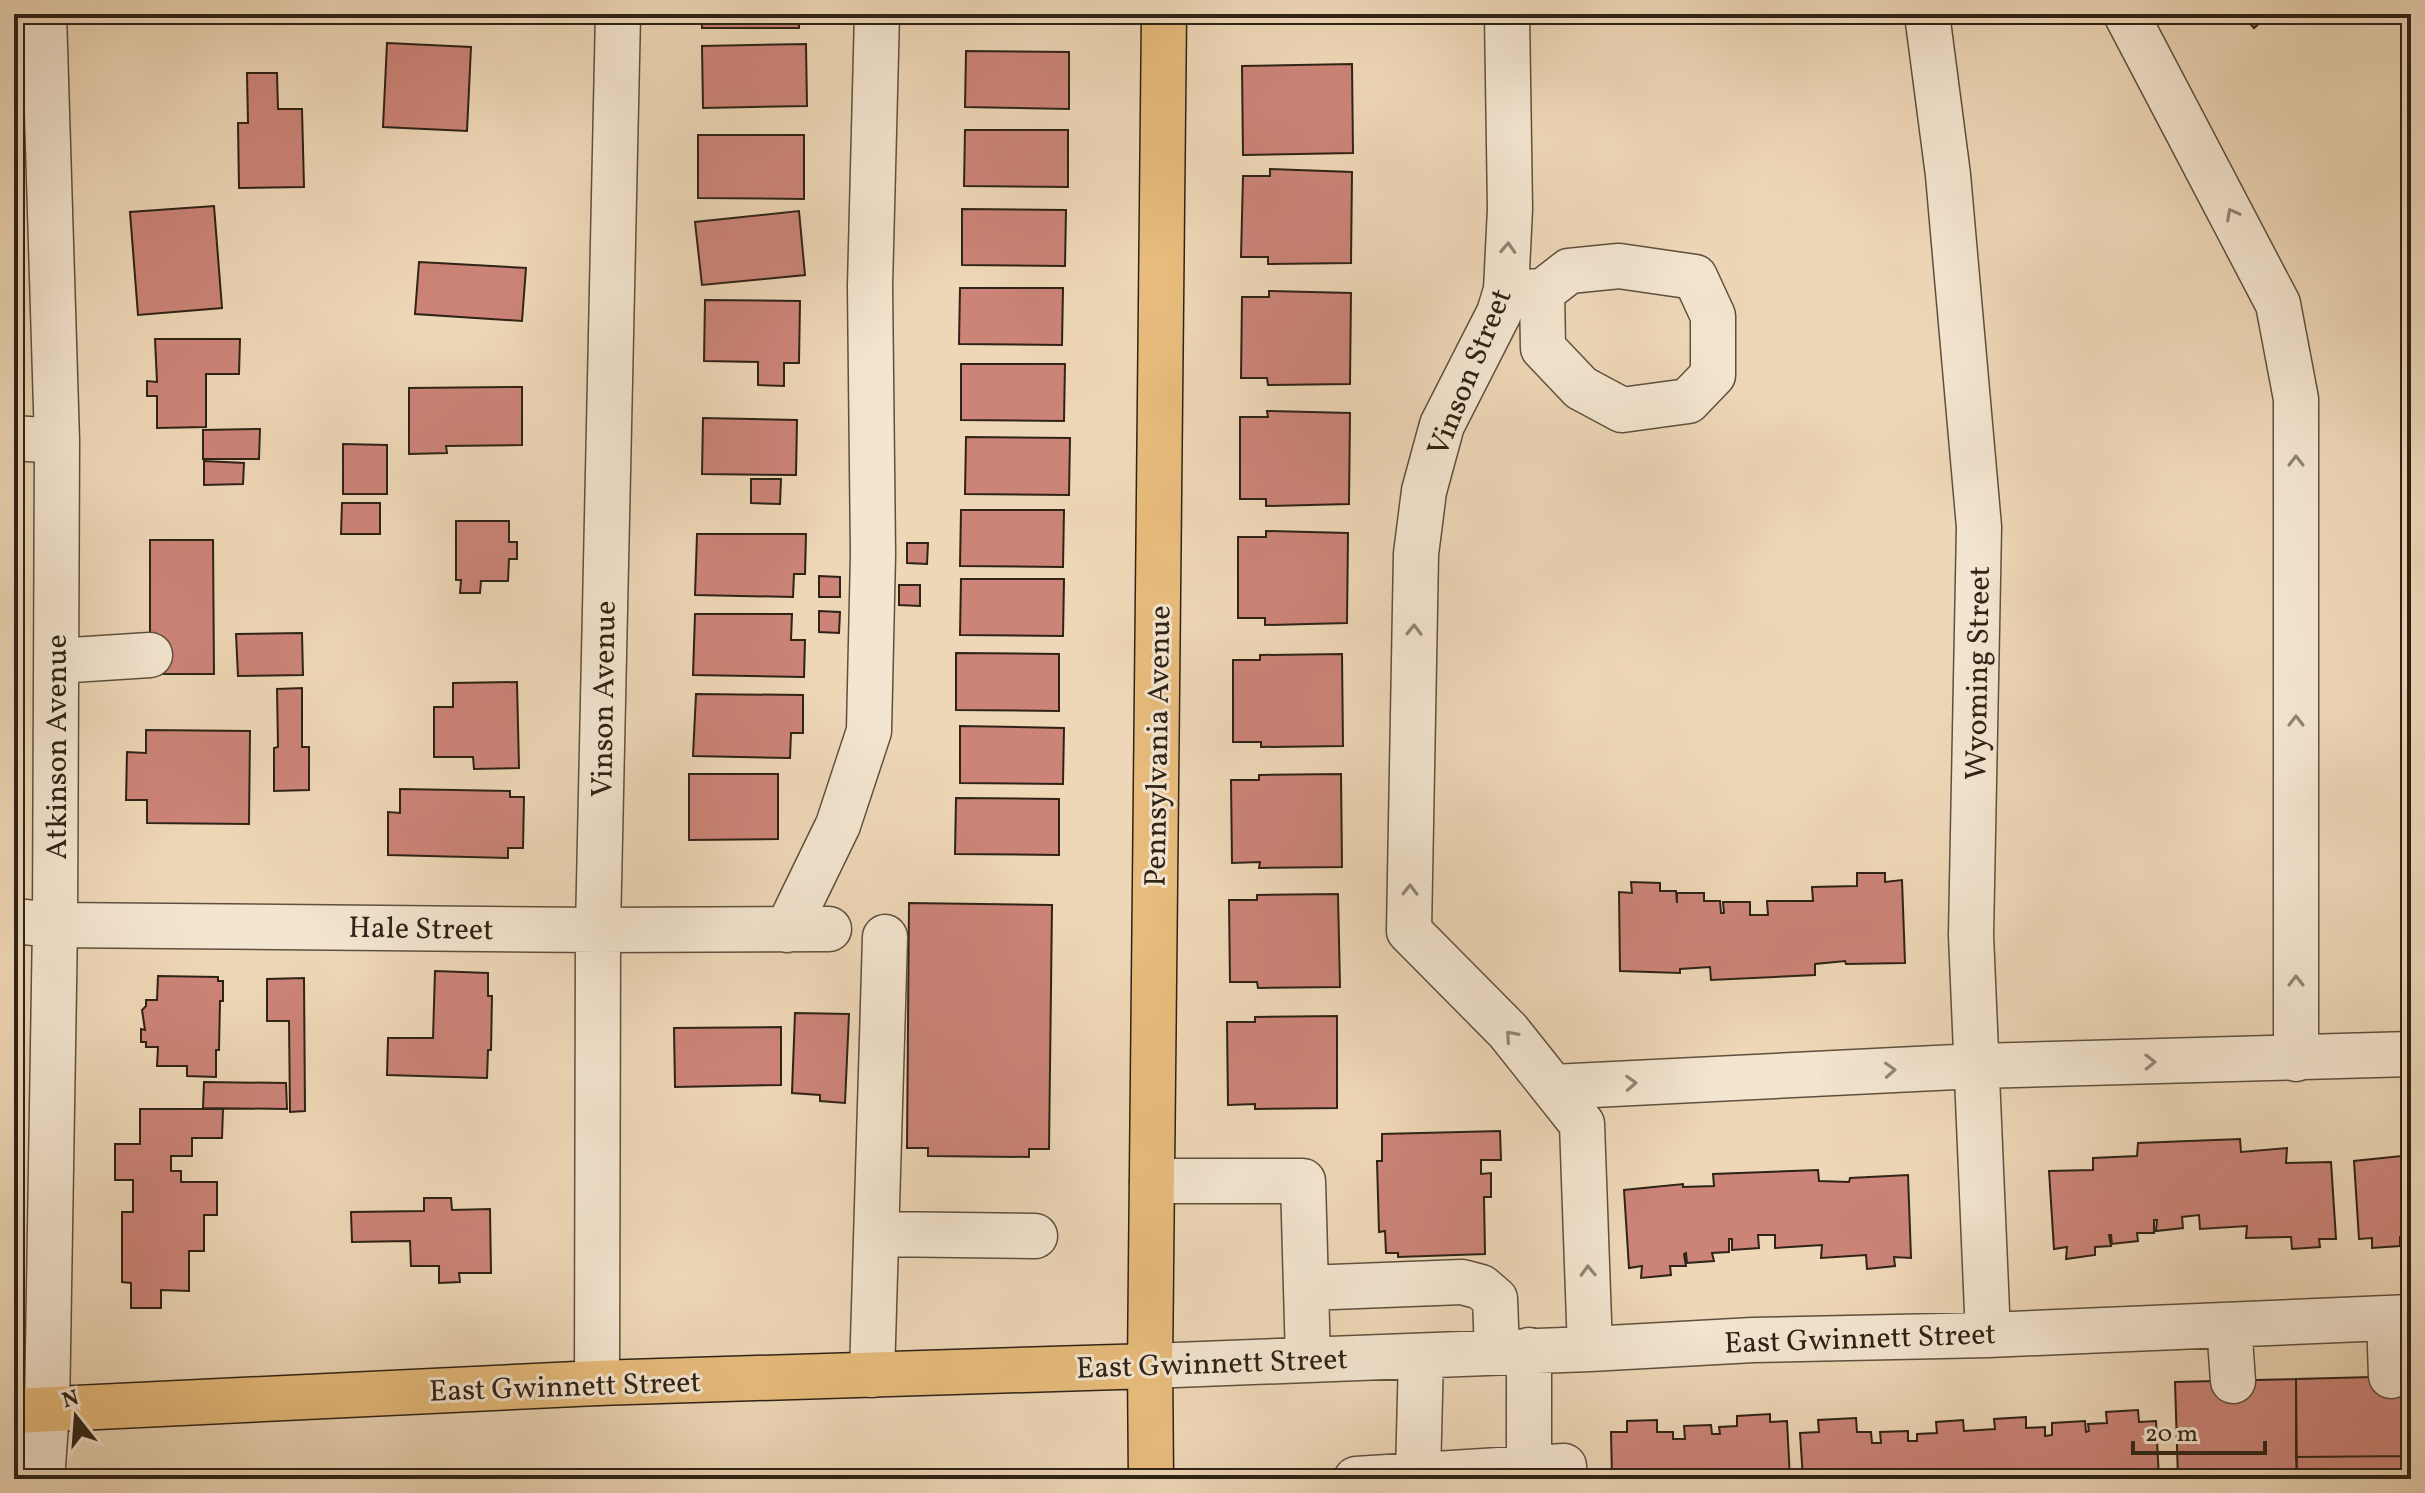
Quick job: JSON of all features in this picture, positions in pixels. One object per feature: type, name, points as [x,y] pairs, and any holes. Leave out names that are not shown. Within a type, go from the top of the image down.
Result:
[{"type":"main road","name":"Pennsylvania Avenue","points":[[1151,1479],[1164,14]]},
{"type":"main road","name":"East Gwinnett Street","points":[[31,1411],[597,1383],[1150,1366]]},
{"type":"street","name":"Atkinson Avenue","points":[[42,1479],[31,1411],[34,923],[56,661],[57,441],[44,14]]},
{"type":"street","name":"Vinson Avenue","points":[[597,1383],[598,930],[618,14]]},
{"type":"street","name":"Hale Street","points":[[34,923],[808,930],[869,731],[873,554],[870,286],[877,14]]},
{"type":"street","name":"Vinson Street","points":[[1507,14],[1510,209],[1524,291],[1499,313],[1442,425],[1424,491],[1416,554],[1409,931],[1508,1031],[1582,1124],[1590,1349]]},
{"type":"street","name":"Wyoming Street","points":[[1927,14],[1948,175],[1979,527],[1971,935],[1988,1335]]},
{"type":"street","points":[[2126,14],[2278,304],[2296,399],[2296,1059]]},
{"type":"street","points":[[14,438],[57,441]]},
{"type":"street","points":[[56,661],[150,655]]},
{"type":"street","points":[[872,1375],[885,937]]},
{"type":"street","points":[[1553,1087],[1976,1066],[2411,1054]]},
{"type":"street","points":[[1152,1181],[1303,1181],[1308,1360]]},
{"type":"street","points":[[877,1234],[1035,1236]]},
{"type":"street","points":[[1306,1288],[1462,1282],[1481,1287],[1495,1299],[1513,1351],[1546,1474],[1356,1479]]},
{"type":"street","points":[[2391,1376],[2400,1318]]},
{"type":"street","name":"East Gwinnett Street","points":[[1150,1366],[1753,1340],[1988,1335],[2400,1318]]},
{"type":"street","points":[[2229,1325],[2233,1381]]},
{"type":"street","points":[[1418,1475],[1421,1356]]},
{"type":"building","points":[[702,14],[799,14],[799,28],[702,28]]},
{"type":"building","points":[[2241,14],[2270,14],[2254,28]]},
{"type":"building","points":[[387,43],[471,47],[467,131],[383,127]]},
{"type":"building","points":[[806,44],[807,106],[703,108],[702,46]]},
{"type":"building","points":[[966,51],[1069,52],[1069,109],[965,107]]},
{"type":"building","points":[[1352,64],[1353,153],[1243,155],[1242,66]]},
{"type":"building","points":[[247,73],[277,73],[278,109],[302,109],[304,187],[239,188],[238,123],[248,123]]},
{"type":"building","points":[[965,130],[1068,130],[1068,187],[964,186]]},
{"type":"building","points":[[698,135],[804,135],[804,199],[698,198]]},
{"type":"building","points":[[1270,169],[1352,172],[1351,263],[1268,264],[1268,257],[1241,257],[1243,176],[1270,176]]},
{"type":"building","points":[[214,206],[222,308],[138,315],[130,212]]},
{"type":"building","points":[[962,209],[1066,210],[1065,266],[962,265]]},
{"type":"building","points":[[799,211],[805,275],[702,285],[695,222]]},
{"type":"building","points":[[419,262],[526,268],[522,321],[415,314]]},
{"type":"building","points":[[960,288],[1063,288],[1062,345],[959,344]]},
{"type":"building","points":[[1269,291],[1351,293],[1350,384],[1268,385],[1267,378],[1241,378],[1242,297],[1269,297]]},
{"type":"building","points":[[705,300],[800,301],[799,363],[784,363],[784,386],[758,385],[758,362],[704,361]]},
{"type":"building","points":[[155,339],[240,339],[239,374],[206,374],[206,427],[157,428],[157,396],[147,396],[147,381],[157,382]]},
{"type":"building","points":[[961,364],[1065,364],[1064,421],[961,420]]},
{"type":"building","points":[[522,387],[522,445],[446,446],[447,453],[409,454],[409,388]]},
{"type":"building","points":[[1267,411],[1350,413],[1349,504],[1266,506],[1266,499],[1240,499],[1240,417],[1268,417]]},
{"type":"building","points":[[703,418],[797,420],[796,475],[702,474]]},
{"type":"building","points":[[260,429],[259,459],[203,459],[203,430]]},
{"type":"building","points":[[966,437],[1070,438],[1069,495],[965,494]]},
{"type":"building","points":[[343,444],[387,445],[387,494],[343,494]]},
{"type":"building","points":[[204,461],[244,463],[243,484],[204,485]]},
{"type":"building","points":[[751,479],[781,479],[780,504],[751,503]]},
{"type":"building","points":[[342,503],[380,503],[380,534],[341,534]]},
{"type":"building","points":[[961,510],[1064,510],[1063,567],[960,566]]},
{"type":"building","points":[[456,521],[509,521],[509,542],[517,542],[517,559],[509,559],[508,581],[481,581],[480,593],[460,593],[461,580],[456,580]]},
{"type":"building","points":[[1266,531],[1348,533],[1347,623],[1265,625],[1265,618],[1238,618],[1238,537],[1266,537]]},
{"type":"building","points":[[697,534],[806,534],[805,574],[794,574],[793,597],[695,595]]},
{"type":"building","points":[[150,540],[213,540],[214,674],[150,674]]},
{"type":"building","points":[[907,543],[928,543],[927,564],[907,563]]},
{"type":"building","points":[[819,576],[840,577],[840,597],[819,597]]},
{"type":"building","points":[[961,579],[1064,579],[1063,636],[960,635]]},
{"type":"building","points":[[899,585],[920,585],[920,606],[899,605]]},
{"type":"building","points":[[819,611],[840,612],[839,633],[819,632]]},
{"type":"building","points":[[695,614],[792,614],[791,640],[805,640],[804,677],[693,675]]},
{"type":"building","points":[[302,633],[303,675],[238,676],[236,634]]},
{"type":"building","points":[[956,653],[1059,654],[1059,711],[956,710]]},
{"type":"building","points":[[1342,654],[1343,746],[1261,747],[1261,742],[1233,742],[1233,660],[1260,660],[1260,655]]},
{"type":"building","points":[[517,682],[519,768],[474,769],[473,757],[434,757],[434,707],[453,707],[453,683]]},
{"type":"building","points":[[302,688],[302,747],[309,747],[309,790],[274,791],[274,748],[278,747],[277,689]]},
{"type":"building","points":[[696,694],[803,695],[803,733],[791,733],[790,758],[693,756]]},
{"type":"building","points":[[960,726],[1064,728],[1063,784],[960,783]]},
{"type":"building","points":[[146,730],[250,731],[249,824],[147,823],[147,800],[126,800],[127,752],[146,753]]},
{"type":"building","points":[[689,774],[778,774],[778,839],[689,840]]},
{"type":"building","points":[[1341,774],[1342,867],[1259,868],[1260,862],[1232,863],[1231,780],[1259,780],[1259,775]]},
{"type":"building","points":[[400,789],[510,791],[510,797],[524,797],[523,848],[508,848],[508,858],[388,855],[388,812],[400,813]]},
{"type":"building","points":[[956,798],[1059,799],[1059,855],[955,854]]},
{"type":"building","points":[[1857,873],[1885,873],[1885,882],[1902,880],[1905,963],[1846,964],[1845,961],[1815,964],[1815,975],[1711,980],[1710,967],[1680,969],[1680,973],[1620,971],[1619,892],[1632,893],[1631,882],[1660,883],[1660,891],[1676,891],[1677,903],[1677,893],[1704,893],[1704,901],[1720,901],[1721,913],[1724,913],[1723,902],[1750,902],[1750,915],[1768,915],[1767,901],[1813,901],[1812,887],[1857,886]]},
{"type":"building","points":[[1338,894],[1340,987],[1258,988],[1257,982],[1230,982],[1229,900],[1257,900],[1257,895]]},
{"type":"building","points":[[909,903],[1052,905],[1049,1149],[1029,1149],[1029,1157],[928,1156],[928,1148],[907,1148]]},
{"type":"building","points":[[435,971],[488,973],[488,996],[492,996],[487,1078],[387,1075],[388,1038],[433,1038]]},
{"type":"building","points":[[158,976],[218,977],[218,981],[223,981],[216,1077],[187,1076],[187,1066],[157,1066],[158,1047],[146,1047],[146,1042],[141,1042],[141,1029],[145,1030],[142,1010],[146,1000],[157,1000]]},
{"type":"building","points":[[304,978],[305,1111],[290,1112],[289,1021],[267,1021],[267,979]]},
{"type":"building","points":[[795,1013],[849,1014],[845,1103],[820,1101],[820,1095],[792,1093]]},
{"type":"building","points":[[1337,1016],[1337,1108],[1255,1109],[1255,1104],[1228,1105],[1227,1022],[1255,1022],[1255,1017]]},
{"type":"building","points":[[781,1027],[781,1085],[675,1087],[674,1028]]},
{"type":"building","points":[[204,1082],[286,1083],[287,1109],[203,1108]]},
{"type":"building","points":[[140,1109],[223,1109],[222,1138],[192,1138],[192,1156],[171,1156],[171,1171],[181,1171],[181,1182],[217,1182],[217,1215],[204,1215],[204,1251],[189,1251],[189,1291],[161,1290],[161,1308],[131,1308],[131,1283],[122,1282],[122,1212],[133,1212],[133,1180],[115,1180],[115,1144],[140,1144]]},
{"type":"building","points":[[1500,1131],[1501,1160],[1481,1160],[1481,1174],[1491,1173],[1491,1197],[1484,1197],[1485,1254],[1398,1257],[1398,1253],[1386,1253],[1385,1231],[1379,1232],[1377,1161],[1382,1161],[1382,1134]]},
{"type":"building","points":[[2240,1139],[2241,1152],[2287,1148],[2286,1163],[2331,1162],[2336,1239],[2319,1239],[2320,1247],[2292,1249],[2291,1237],[2246,1238],[2247,1226],[2200,1229],[2199,1215],[2182,1217],[2183,1228],[2156,1231],[2157,1220],[2154,1220],[2154,1233],[2137,1233],[2138,1241],[2112,1244],[2109,1235],[2111,1246],[2095,1247],[2095,1255],[2066,1259],[2067,1247],[2054,1249],[2049,1171],[2093,1170],[2093,1158],[2137,1156],[2138,1143]]},
{"type":"building","points":[[2411,1155],[2411,1237],[2400,1237],[2400,1246],[2372,1248],[2372,1238],[2359,1239],[2354,1161]]},
{"type":"building","points":[[1818,1170],[1819,1181],[1849,1182],[1850,1178],[1908,1175],[1911,1258],[1894,1257],[1895,1266],[1867,1269],[1866,1255],[1821,1258],[1822,1245],[1775,1248],[1775,1235],[1758,1235],[1759,1248],[1732,1250],[1732,1239],[1729,1239],[1729,1252],[1712,1253],[1714,1261],[1687,1263],[1686,1253],[1686,1266],[1670,1266],[1671,1275],[1641,1278],[1642,1266],[1629,1268],[1624,1190],[1683,1184],[1683,1187],[1714,1186],[1713,1174]]},
{"type":"building","points":[[424,1198],[451,1198],[452,1210],[490,1209],[491,1273],[459,1273],[460,1282],[439,1283],[439,1266],[411,1266],[410,1241],[352,1242],[351,1212],[424,1211]]},
{"type":"building","points":[[2411,1376],[2411,1456],[2296,1457],[2296,1379]]},
{"type":"building","points":[[2296,1379],[2297,1479],[2178,1479],[2175,1382]]},
{"type":"building","points":[[2138,1410],[2139,1422],[2156,1421],[2159,1479],[1803,1479],[1800,1433],[1819,1432],[1818,1420],[1856,1418],[1857,1432],[1871,1432],[1872,1443],[1881,1443],[1880,1432],[1908,1431],[1908,1441],[1917,1441],[1917,1434],[1937,1433],[1936,1422],[1963,1420],[1964,1431],[1995,1429],[1994,1419],[2026,1417],[2026,1428],[2045,1427],[2045,1436],[2052,1435],[2052,1423],[2085,1421],[2086,1432],[2089,1431],[2088,1424],[2107,1423],[2106,1412]]},
{"type":"building","points":[[1770,1414],[1770,1422],[1787,1421],[1790,1479],[1612,1479],[1611,1432],[1627,1432],[1627,1421],[1657,1420],[1657,1432],[1673,1432],[1673,1439],[1685,1439],[1684,1426],[1711,1425],[1712,1434],[1720,1434],[1719,1427],[1737,1426],[1737,1416]]},
{"type":"building","points":[[2411,1456],[2411,1479],[2297,1479],[2296,1457]]}]
